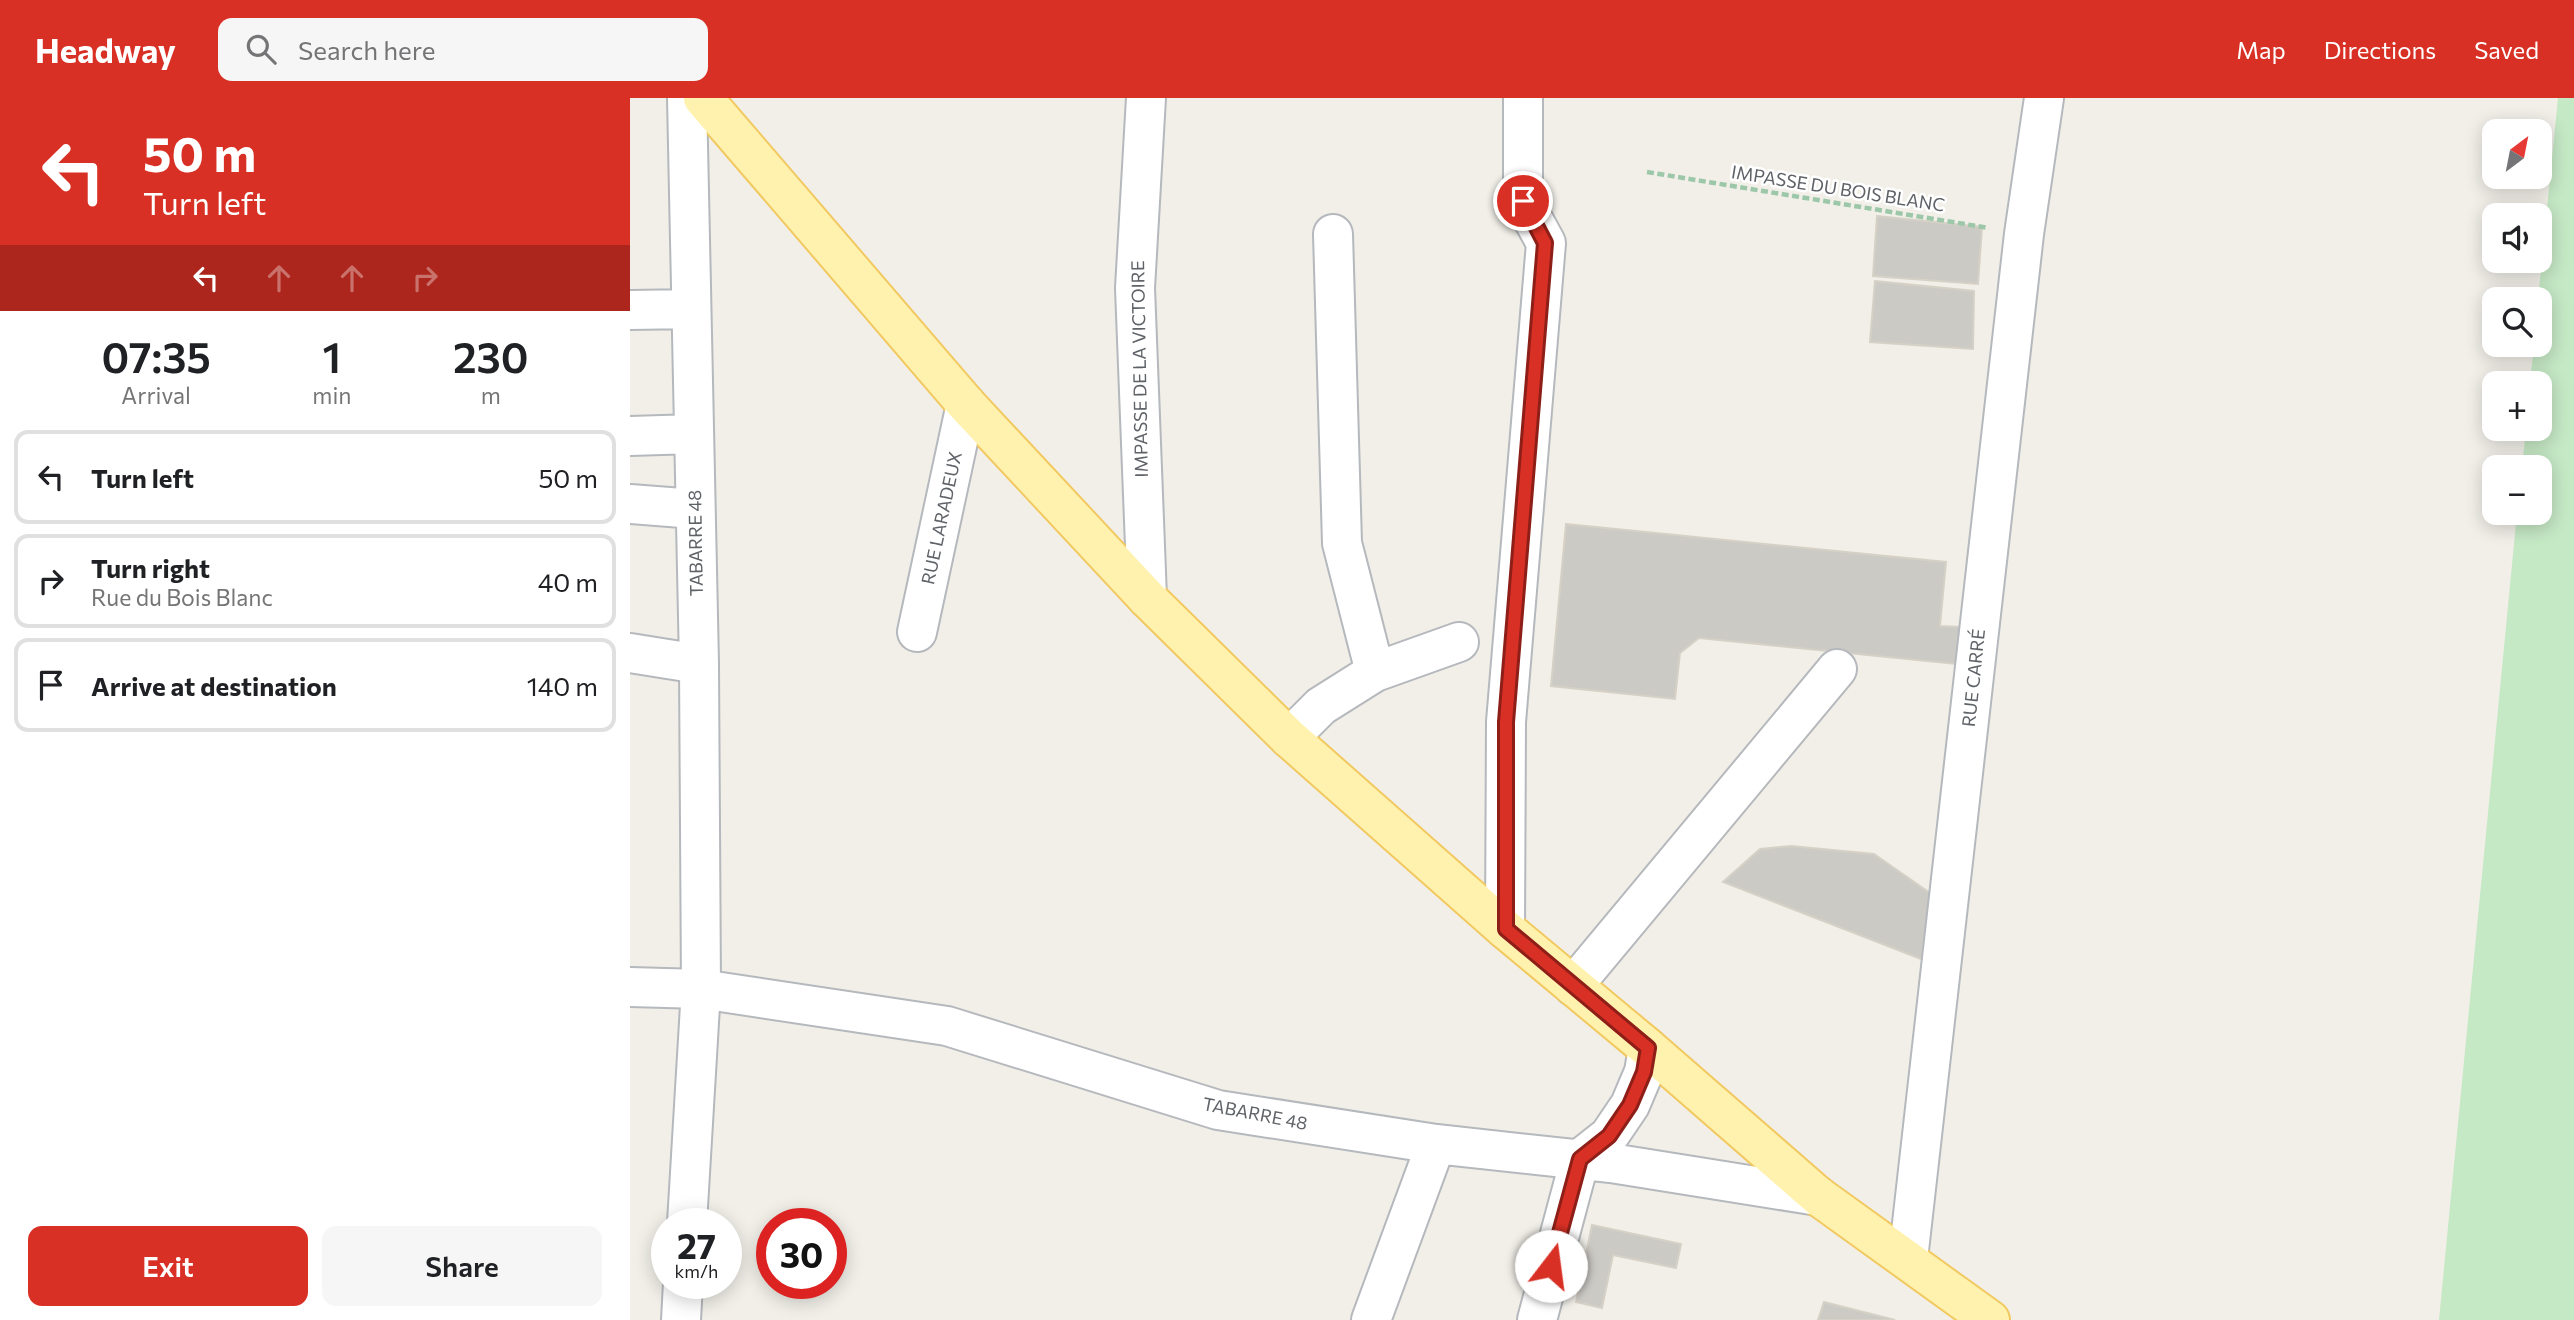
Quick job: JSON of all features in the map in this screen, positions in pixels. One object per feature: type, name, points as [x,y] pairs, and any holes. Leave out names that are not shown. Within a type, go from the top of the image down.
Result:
[{"type":"main road","points":[[703,98],[966,404],[1147,598],[1289,738],[1506,929],[1818,1196],[1990,1320]]},
{"type":"street","name":"TABARRE 48","points":[[687,98],[699,664],[701,989]]},
{"type":"street","name":"IMPASSE DE LA VICTOIRE","points":[[1146,98],[1135,288],[1147,598]]},
{"type":"street","points":[[1506,929],[1506,722],[1545,243],[1523,201],[1523,98]]},
{"type":"street","name":"RUE CARRÉ","points":[[1908,1259],[2024,234],[2044,98]]},
{"type":"street","points":[[1333,234],[1342,543],[1375,672]]},
{"type":"street","points":[[630,310],[691,309]]},
{"type":"street","name":"RUE LARADEUX","points":[[917,632],[966,404]]},
{"type":"street","points":[[630,436],[694,434]]},
{"type":"street","points":[[630,504],[695,509]]},
{"type":"street","points":[[1289,738],[1321,706],[1375,672],[1459,642]]},
{"type":"street","points":[[630,653],[699,664]]},
{"type":"street","points":[[1573,986],[1837,669]]},
{"type":"street","name":"TABARRE 48","points":[[630,986],[701,989],[947,1026],[1218,1110],[1436,1144],[1580,1159],[1818,1196]]},
{"type":"street","points":[[688,1208],[701,989]]},
{"type":"street","points":[[1537,1320],[1580,1159],[1609,1136],[1630,1105],[1644,1072],[1648,1048]]},
{"type":"street","points":[[1371,1320],[1436,1144]]},
{"type":"street","points":[[681,1320],[682,1299]]},
{"type":"path","name":"IMPASSE DU BOIS BLANC","points":[[1647,172],[2024,234]]},
{"type":"green space","points":[[2558,98],[2574,98],[2574,1320],[2439,1320],[2516,525],[2552,525],[2552,455],[2523,455],[2525,441],[2552,441],[2552,371],[2531,371],[2533,357],[2552,357],[2552,287],[2539,287],[2541,273],[2552,273],[2552,203],[2548,203],[2549,189],[2552,189]]},
{"type":"building","points":[[1877,216],[1982,227],[1978,284],[1873,276]]},
{"type":"building","points":[[1875,281],[1974,291],[1973,349],[1870,342]]},
{"type":"building","points":[[1566,524],[1946,562],[1940,626],[1960,627],[1956,664],[1699,638],[1680,653],[1675,699],[1551,686]]},
{"type":"building","points":[[1791,846],[1874,854],[1940,900],[1934,964],[1723,882],[1760,849]]},
{"type":"building","points":[[1592,1225],[1681,1244],[1676,1268],[1613,1255],[1602,1308],[1576,1302]]},
{"type":"building","points":[[1824,1302],[1895,1320],[1818,1320]]},
{"type":"route","points":[[1523,201],[1545,243],[1545,266],[1506,722],[1506,929],[1648,1048],[1644,1072],[1630,1105],[1609,1136],[1580,1159],[1551,1266]]}]
